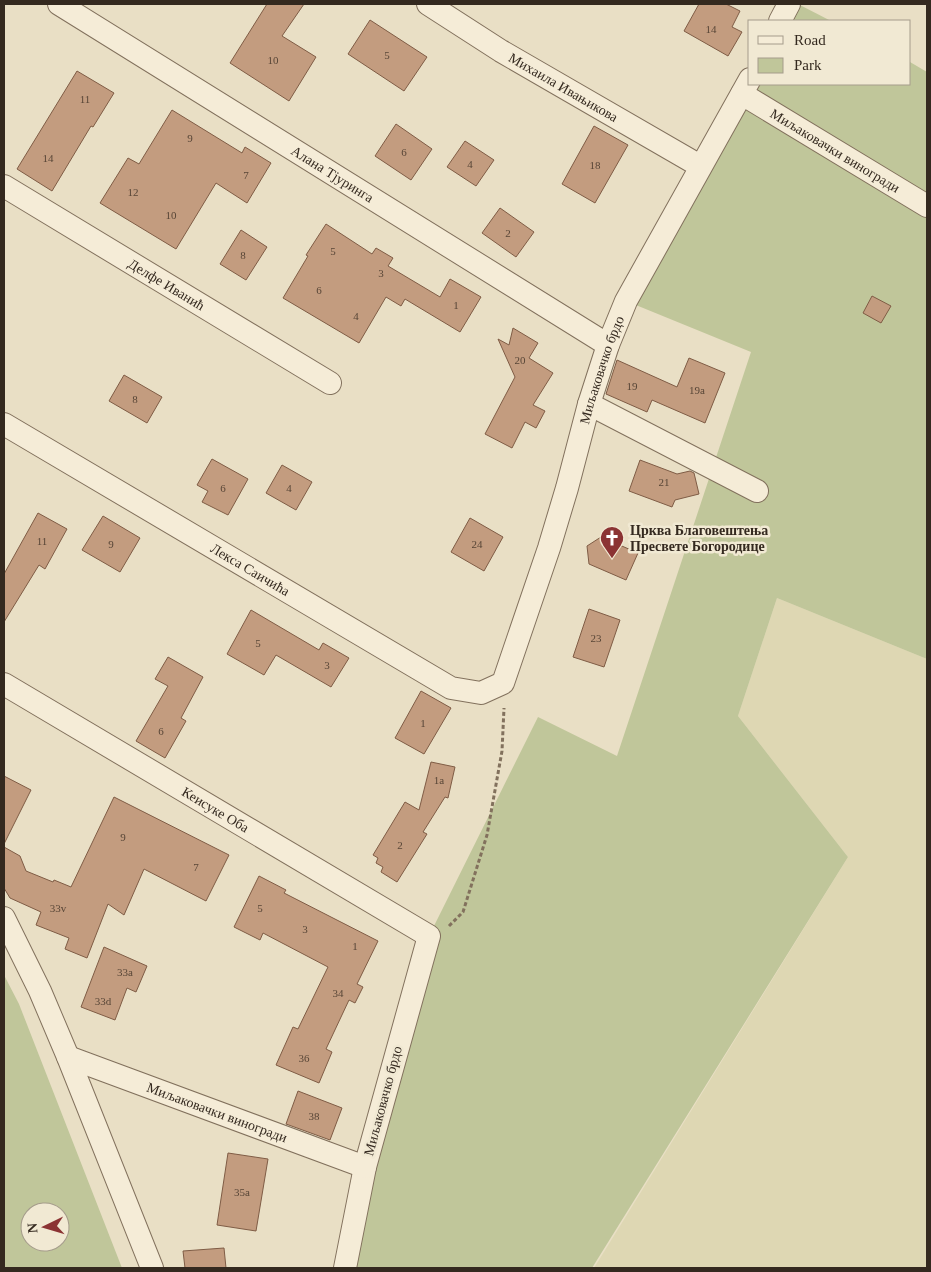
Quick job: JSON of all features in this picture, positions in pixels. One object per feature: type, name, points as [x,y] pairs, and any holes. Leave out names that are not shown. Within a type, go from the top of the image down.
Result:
[{"type":"street","name":"Алана Тјуринга","points":[[59,4],[608,345]]},
{"type":"street","name":"Михаила Ивањикова","points":[[428,4],[501,51],[700,166]]},
{"type":"street","points":[[781,20],[789,4]]},
{"type":"street","name":"Миљаковачко брдо","points":[[503,683],[549,548],[589,404],[608,345],[626,301],[746,87]]},
{"type":"street","name":"Миљаковачки виногради","points":[[746,87],[927,206]]},
{"type":"street","name":"Делфе Иванић","points":[[4,186],[330,383]]},
{"type":"street","points":[[589,404],[757,491]]},
{"type":"street","name":"Лекса Саичића","points":[[4,424],[451,688],[481,693],[503,683]]},
{"type":"street","name":"Кеисуке Оба","points":[[4,684],[428,936]]},
{"type":"street","points":[[4,918],[40,991],[68,1057],[152,1268]]},
{"type":"street","name":"Миљаковачко брдо","points":[[345,1268],[365,1167],[428,936]]},
{"type":"street","name":"Миљаковачки виногради","points":[[68,1057],[365,1167]]},
{"type":"path","points":[[428,936],[446,928],[463,912],[487,836],[502,751],[504,718],[503,683]]},
{"type":"shaded area","points":[[777,598],[927,659],[927,1268],[594,1268],[848,857],[738,716]]},
{"type":"green space","points":[[798,4],[829,20],[777,20]]},
{"type":"green space","points":[[911,63],[927,72],[927,659],[777,598],[738,716],[848,857],[592,1268],[350,1268],[429,936],[538,717],[617,756],[751,352],[626,301],[749,85],[911,85]]},
{"type":"green space","points":[[4,975],[19,1004],[122,1268],[4,1268]]},
{"type":"building","points":[[267,4],[304,4],[282,36],[316,57],[289,101],[230,63]]},
{"type":"building","points":[[699,4],[726,4],[740,11],[732,27],[742,32],[728,56],[684,31]]},
{"type":"building","points":[[370,20],[427,57],[404,91],[348,54]]},
{"type":"building","points":[[77,71],[114,93],[93,127],[91,126],[52,191],[17,169]]},
{"type":"building","points":[[172,110],[242,153],[245,147],[271,163],[247,203],[216,183],[176,249],[100,203],[128,158],[139,164]]},
{"type":"building","points":[[396,124],[432,149],[411,180],[375,156]]},
{"type":"building","points":[[594,126],[628,145],[595,203],[562,184]]},
{"type":"building","points":[[465,141],[494,160],[476,186],[447,167]]},
{"type":"building","points":[[500,208],[534,232],[516,257],[482,233]]},
{"type":"building","points":[[326,224],[372,254],[376,248],[393,258],[388,266],[440,297],[450,279],[481,297],[460,332],[405,299],[401,306],[386,297],[359,343],[283,298],[308,256],[306,255]]},
{"type":"building","points":[[241,230],[267,247],[246,280],[220,264]]},
{"type":"building","points":[[872,296],[891,306],[881,323],[863,313]]},
{"type":"building","points":[[513,328],[538,343],[529,358],[553,373],[533,405],[545,411],[536,428],[525,422],[512,448],[485,434],[515,377],[498,339],[509,345]]},
{"type":"building","points":[[689,358],[725,373],[705,423],[652,400],[647,412],[606,394],[617,360],[677,387]]},
{"type":"building","points":[[124,375],[162,397],[147,423],[109,401]]},
{"type":"building","points":[[212,459],[248,479],[228,515],[202,502],[208,491],[197,485]]},
{"type":"building","points":[[640,460],[677,474],[690,471],[694,473],[699,494],[675,500],[672,507],[629,491]]},
{"type":"building","points":[[282,465],[312,482],[296,510],[266,493]]},
{"type":"building","points":[[38,513],[67,529],[45,569],[39,565],[4,622],[4,574]]},
{"type":"building","points":[[103,516],[140,538],[120,572],[82,550]]},
{"type":"building","points":[[470,518],[503,537],[484,571],[451,552]]},
{"type":"building","name":"Црква Благовештења Пресвете Богородице","points":[[601,537],[638,553],[626,580],[589,564],[587,546]]},
{"type":"building","points":[[589,609],[620,620],[604,667],[573,657]]},
{"type":"building","points":[[251,610],[319,650],[323,643],[349,658],[331,687],[276,655],[264,675],[227,654]]},
{"type":"building","points":[[168,657],[203,677],[181,718],[186,721],[165,758],[136,741],[168,686],[155,679]]},
{"type":"building","points":[[421,691],[451,708],[424,754],[395,738]]},
{"type":"building","points":[[431,762],[455,767],[448,798],[445,797],[423,832],[427,834],[397,882],[381,872],[383,867],[376,863],[378,858],[373,855],[405,802],[419,810]]},
{"type":"building","points":[[4,776],[31,790],[4,844]]},
{"type":"building","points":[[114,797],[229,855],[206,901],[144,869],[124,915],[108,904],[87,958],[65,949],[69,938],[36,925],[41,912],[10,898],[4,888],[4,847],[20,856],[26,871],[71,887]]},
{"type":"building","points":[[259,876],[286,890],[284,893],[378,941],[357,984],[363,987],[355,1003],[349,1000],[326,1049],[332,1052],[319,1083],[276,1065],[293,1027],[298,1029],[328,967],[263,933],[260,940],[234,927]]},
{"type":"building","points":[[104,947],[147,966],[136,992],[127,988],[115,1020],[81,1007]]},
{"type":"building","points":[[298,1091],[342,1108],[330,1140],[286,1124]]},
{"type":"building","points":[[228,1153],[268,1159],[256,1231],[217,1225]]},
{"type":"building","points":[[224,1248],[226,1268],[185,1268],[183,1251]]},
{"type":"place","name":"Црква Благовештења Пресвете Богородице","points":[[612,559]]}]
